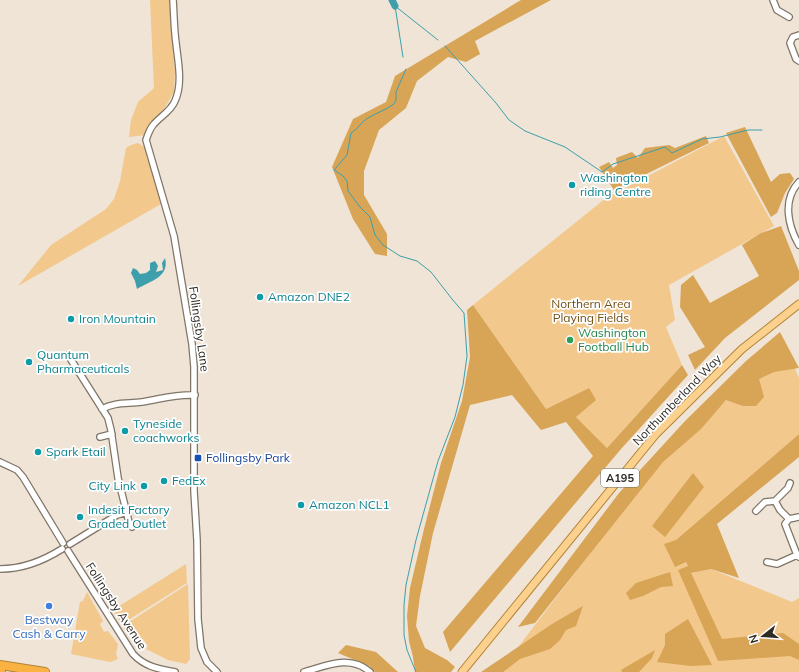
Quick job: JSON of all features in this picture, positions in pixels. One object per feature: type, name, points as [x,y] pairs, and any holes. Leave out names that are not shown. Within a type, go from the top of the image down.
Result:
[{"type":"highway","points":[[0,665],[45,672]]},
{"type":"main road","name":"Northumberland Way","points":[[462,672],[656,434],[742,349],[799,304]]},
{"type":"street","name":"Follingsby Lane","points":[[174,0],[179,73],[178,94],[168,112],[154,124],[146,140],[174,236],[192,344],[195,395],[194,491],[197,540],[197,613],[199,635],[203,654],[207,662],[216,672]]},
{"type":"street","points":[[773,0],[777,10],[789,17]]},
{"type":"street","points":[[799,35],[793,37],[790,43],[796,59],[799,61]]},
{"type":"street","points":[[799,182],[792,193],[788,217],[791,228],[799,245]]},
{"type":"street","points":[[68,355],[108,418],[112,434],[118,478],[126,512],[132,527]]},
{"type":"street","points":[[102,409],[112,404],[141,402],[179,394],[195,395]]},
{"type":"street","points":[[100,437],[112,434]]},
{"type":"street","points":[[0,462],[17,470],[22,477],[63,543],[61,546],[62,549]]},
{"type":"street","points":[[756,511],[765,502],[775,500],[788,488],[790,483]]},
{"type":"street","points":[[775,500],[780,510],[789,518],[799,517]]},
{"type":"street","points":[[63,543],[67,542],[70,544],[117,515],[126,512]]},
{"type":"street","points":[[767,562],[777,566],[798,556],[785,524],[789,518]]},
{"type":"street","points":[[0,569],[28,565],[62,549],[68,551],[70,544]]},
{"type":"street","name":"Follingsby Avenue","points":[[68,551],[133,654],[143,663],[156,669],[175,672]]},
{"type":"street","points":[[304,672],[345,661],[360,665],[370,672]]},
{"type":"green space","points":[[150,0],[170,0],[175,72],[174,92],[161,114],[145,135],[129,137],[131,120],[138,102],[154,88]]},
{"type":"green space","name":"Northern Area Playing Fields","points":[[724,136],[774,226],[669,285],[675,320],[666,327],[682,365],[607,448],[576,417],[589,388],[546,409],[473,305],[606,198]]},
{"type":"green space","points":[[138,143],[146,148],[161,204],[18,286],[51,245],[106,209],[114,199],[120,181],[126,148]]},
{"type":"green space","points":[[786,349],[799,378],[799,434],[676,540],[691,573],[711,569],[792,602],[799,598],[799,672],[499,672],[671,448]]},
{"type":"green space","points":[[186,564],[187,583],[122,624],[113,610]]},
{"type":"green space","points":[[188,584],[190,659],[186,664],[168,660],[146,649],[148,646],[143,639],[134,643],[123,626]]},
{"type":"green space","points":[[87,592],[103,621],[100,624],[104,632],[108,631],[118,644],[116,654],[118,659],[110,662],[71,654],[80,602],[83,601]]},
{"type":"shaded area","points":[[521,0],[551,0],[475,41],[480,54],[466,62],[448,57],[417,81],[406,108],[379,130],[364,171],[364,195],[387,234],[387,256],[375,254],[353,219],[332,167],[353,119],[386,102],[395,76]]},
{"type":"shaded area","points":[[745,127],[771,182],[780,174],[790,173],[794,179],[785,193],[777,213],[771,217],[726,133]]},
{"type":"shaded area","points":[[706,136],[709,143],[614,190],[599,167],[609,162],[613,168],[617,165],[616,158],[632,152],[638,158],[645,148],[669,145],[675,148]]},
{"type":"shaded area","points":[[781,226],[799,271],[799,280],[725,338],[695,370],[688,355],[705,347],[680,307],[681,285],[693,275],[710,303],[759,276],[742,245],[761,233]]},
{"type":"shaded area","points":[[473,305],[546,409],[589,388],[596,400],[576,417],[607,448],[682,365],[688,375],[621,449],[450,652],[443,632],[593,456],[566,422],[541,430],[512,395],[470,405],[433,533],[420,596],[416,626],[425,648],[447,660],[455,667],[451,672],[415,672],[409,641],[407,616],[410,588],[441,463],[462,401],[470,357],[467,310]]},
{"type":"shaded area","points":[[780,332],[799,368],[774,372],[759,379],[764,397],[756,406],[743,406],[726,400],[701,429],[663,462],[535,623],[518,627],[619,493],[686,420],[746,361]]},
{"type":"shaded area","points":[[799,434],[799,457],[717,524],[739,578],[711,569],[691,573],[722,639],[783,633],[799,644],[799,660],[790,656],[718,661],[678,570],[688,566],[686,562],[675,567],[664,544],[676,540]]},
{"type":"shaded area","points":[[693,473],[704,487],[665,537],[652,526]]},
{"type":"shaded area","points":[[670,572],[673,586],[661,587],[643,596],[630,600],[626,593],[636,583]]},
{"type":"shaded area","points":[[583,606],[576,626],[566,630],[560,640],[550,649],[520,659],[503,672],[481,672],[552,624]]},
{"type":"shaded area","points":[[688,619],[712,665],[691,666],[657,662],[665,645],[665,634]]},
{"type":"shaded area","points":[[346,645],[376,652],[398,672],[375,672],[369,666],[338,653]]},
{"type":"shaded area","points":[[655,650],[652,658],[639,672],[622,672],[621,670]]},
{"type":"water","points":[[165,258],[165,270],[162,274],[153,281],[137,289],[131,273],[133,268],[140,274],[146,273],[150,270],[150,263],[155,261],[158,266],[156,272],[163,270],[162,263]]},
{"type":"waterway","points":[[392,0],[395,6]]},
{"type":"waterway","points":[[395,6],[438,40]]},
{"type":"waterway","points":[[395,6],[403,57]]},
{"type":"waterway","points":[[445,46],[496,103],[509,120],[525,131],[565,147],[602,172],[613,164],[665,147],[672,153],[702,139],[720,137],[748,130],[762,130]]},
{"type":"waterway","points":[[406,69],[396,92],[396,100],[394,104],[371,116],[351,133],[347,155],[334,170],[343,176],[347,181],[348,191],[370,217],[375,235],[383,245],[400,256],[417,261],[431,272],[464,313],[467,356],[463,385],[455,417],[438,461],[416,540],[406,585],[404,635],[407,650],[416,672]]},
{"type":"place","name":"Washington riding Centre","points":[[572,185]]},
{"type":"place","name":"Amazon DNE2","points":[[260,297]]},
{"type":"place","name":"Iron Mountain","points":[[71,319]]},
{"type":"place","name":"Washington Football Hub","points":[[570,340]]},
{"type":"place","name":"Quantum Pharmaceuticals","points":[[29,362]]},
{"type":"place","name":"Tyneside coachworks","points":[[125,431]]},
{"type":"place","name":"Spark Etail","points":[[38,452]]},
{"type":"place","name":"Follingsby Park","points":[[198,458]]},
{"type":"place","name":"FedEx","points":[[164,481]]},
{"type":"place","name":"City Link","points":[[144,486]]},
{"type":"place","name":"Amazon NCL1","points":[[301,505]]},
{"type":"place","name":"Indesit Factory Graded Outlet","points":[[80,517]]},
{"type":"place","name":"Bestway Cash & Carry","points":[[49,606]]}]
